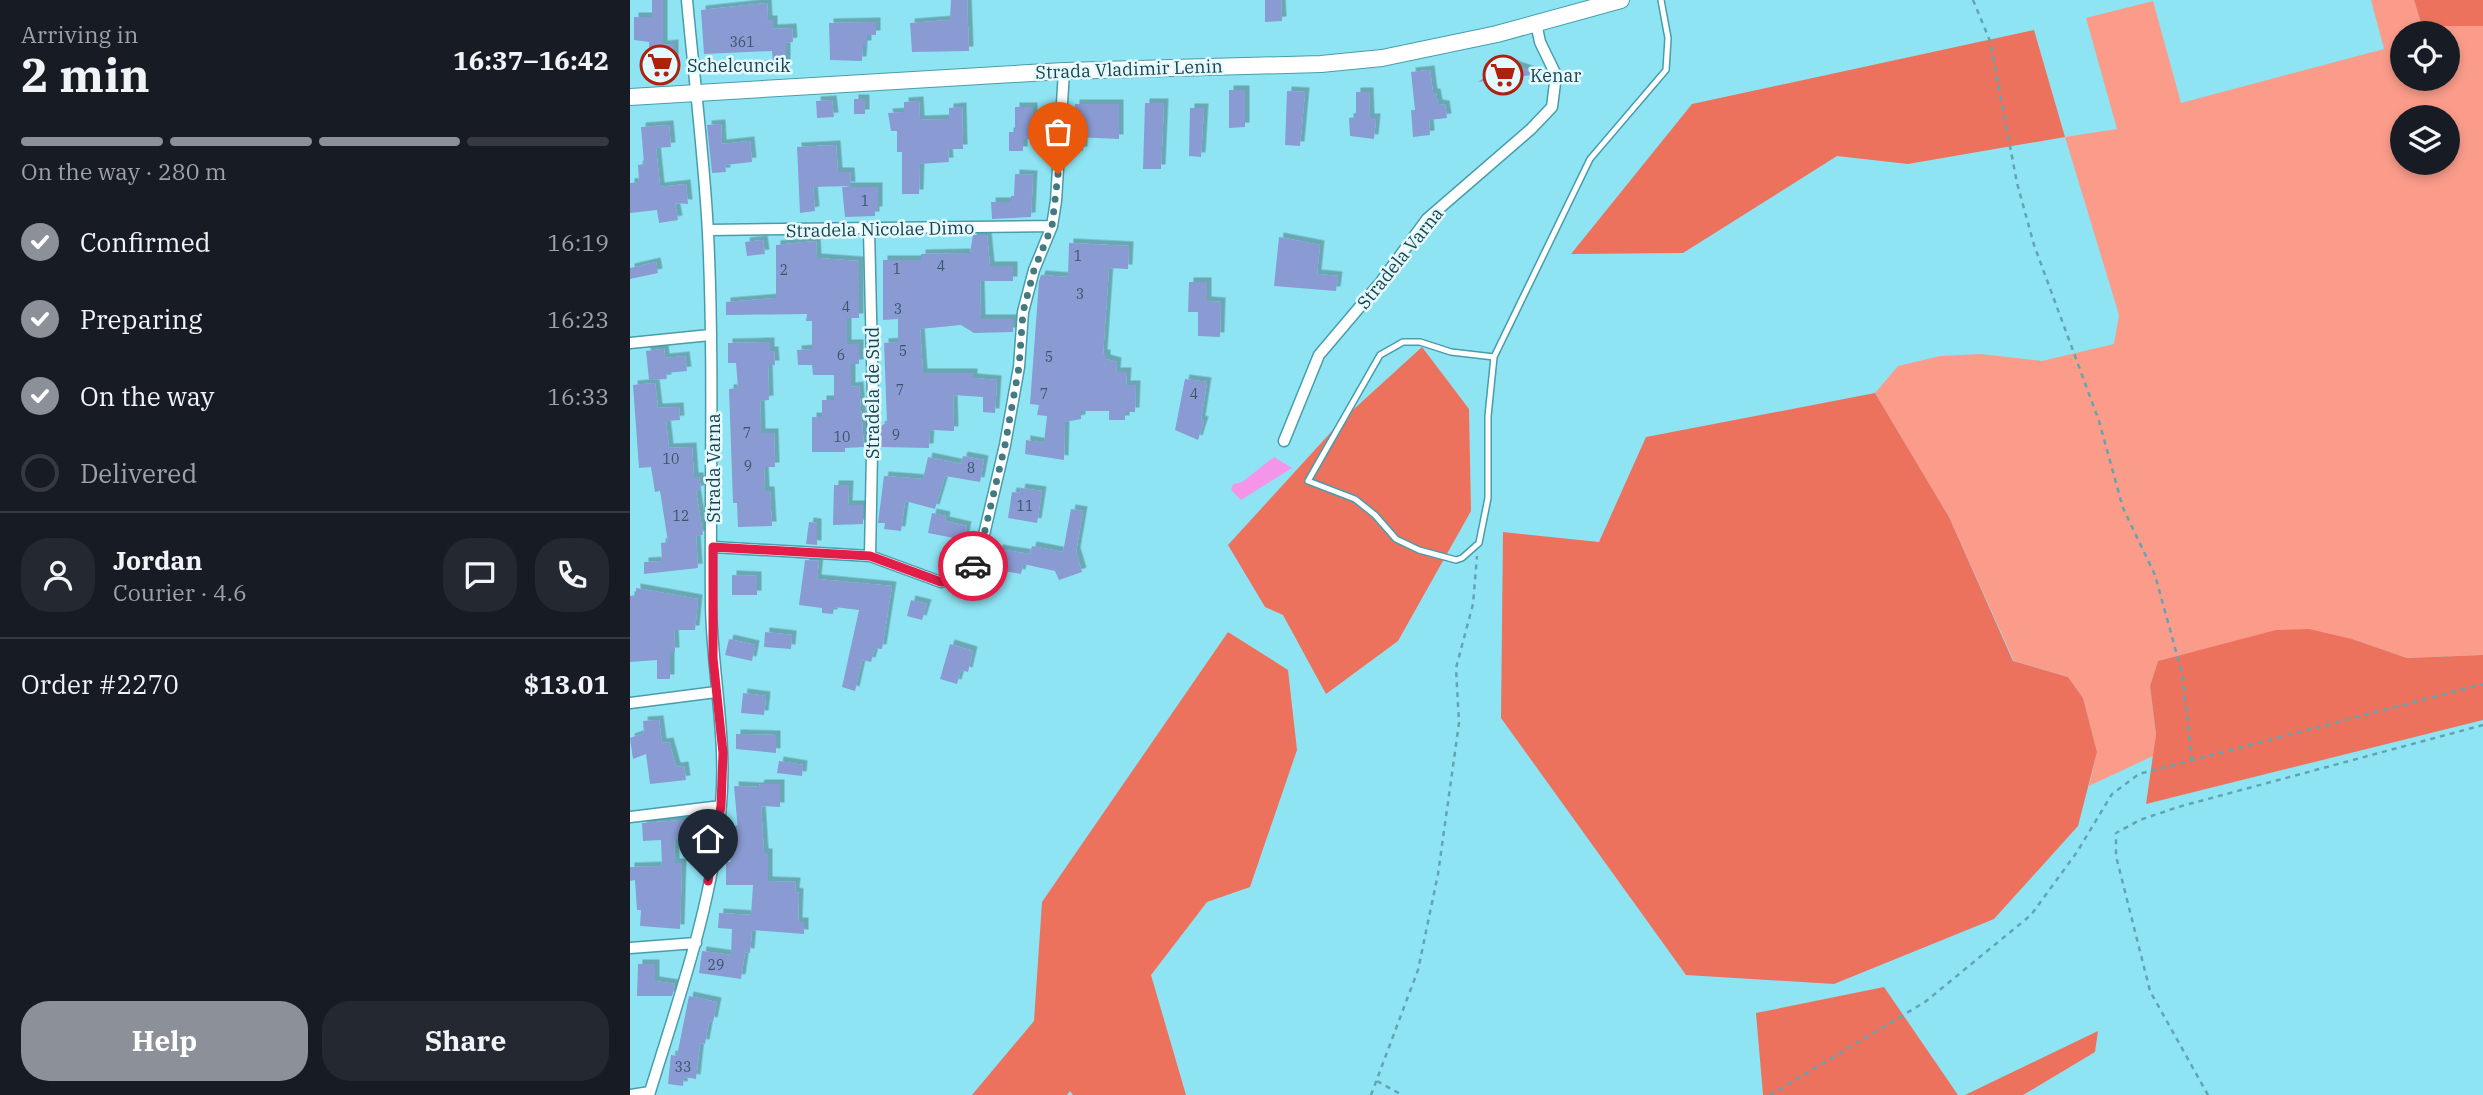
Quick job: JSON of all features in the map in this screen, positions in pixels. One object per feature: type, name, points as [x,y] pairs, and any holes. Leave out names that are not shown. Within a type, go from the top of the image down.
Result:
[{"type":"main road","name":"Strada Vladimir Lenin","points":[[630,97],[695,90],[1063,71],[1321,64],[1423,52],[1621,0]]},
{"type":"street","name":"Strada Varna","points":[[650,1094],[696,943],[721,806],[723,753],[716,692],[711,603],[713,547],[708,230],[687,0]]},
{"type":"street","name":"Stradela Varna","points":[[1284,441],[1319,355],[1380,283],[1422,225],[1531,129],[1552,107],[1556,75],[1540,42],[1536,23]]},
{"type":"street","points":[[713,547],[870,556],[941,582],[958,578],[970,571],[979,556],[1005,445],[1019,367],[1023,312],[1034,270],[1052,226],[1056,201],[1063,71]]},
{"type":"street","name":"Stradela Nicolae Dimo","points":[[708,230],[1052,226]]},
{"type":"street","name":"Stradela de Sud","points":[[869,230],[873,400],[870,556]]},
{"type":"street","points":[[630,343],[710,335]]},
{"type":"street","points":[[630,704],[716,692]]},
{"type":"street","points":[[630,817],[721,806]]},
{"type":"street","points":[[630,948],[696,943]]},
{"type":"street","points":[[630,1095],[650,1094]]},
{"type":"lane","points":[[1494,357],[1451,352],[1420,342],[1403,342],[1380,355],[1308,481],[1355,499],[1375,514],[1395,539],[1419,550],[1456,560],[1479,543],[1488,498],[1488,416],[1494,357],[1590,159],[1666,70],[1668,38],[1661,0]]},
{"type":"path","points":[[1973,0],[1990,41],[2017,183],[2034,245],[2099,421],[2123,508],[2155,575],[2182,673],[2192,761]]},
{"type":"path","points":[[1371,1095],[1418,970],[1438,874],[1459,723],[1456,668],[1473,604],[1479,543]]},
{"type":"path","points":[[1770,1095],[1925,1002],[2031,915],[2077,852],[2112,794],[2139,774],[2483,684]]},
{"type":"path","points":[[2207,1095],[2150,991],[2116,856],[2116,833],[2140,820],[2178,807],[2483,725]]},
{"type":"path","points":[[1377,1081],[1402,1095]]},
{"type":"shaded area","points":[[2371,0],[2414,0],[2420,21],[2390,21],[2390,91],[2460,91],[2460,26],[2483,26],[2483,655],[2407,658],[2352,639],[2230,643],[2158,661],[2150,686],[2156,734],[2153,756],[2089,786],[2097,752],[2083,698],[2068,677],[2014,661],[1949,517],[1875,393],[1898,366],[1940,356],[1980,354],[2042,361],[2114,344],[2119,315],[2065,137],[2117,129],[2086,18],[2153,1],[2181,103],[2384,49]]},
{"type":"shaded area","points":[[2414,0],[2483,0],[2483,26],[2460,26],[2460,21],[2420,21]]},
{"type":"shaded area","points":[[2034,30],[2065,137],[1908,164],[1837,156],[1683,253],[1571,254],[1692,104]]},
{"type":"shaded area","points":[[1422,347],[1469,409],[1471,511],[1398,641],[1326,694],[1283,615],[1265,607],[1228,545],[1343,419]]},
{"type":"shaded area","points":[[1875,393],[1949,517],[2013,661],[2068,677],[2083,698],[2097,752],[2078,826],[1994,919],[1834,984],[1686,975],[1501,718],[1503,532],[1599,542],[1646,437]]},
{"type":"shaded area","points":[[1274,457],[1292,468],[1241,500],[1231,490],[1233,484],[1242,482]]},
{"type":"shaded area","points":[[2309,629],[2352,639],[2407,658],[2483,655],[2483,720],[2146,804],[2156,734],[2150,686],[2158,661],[2276,630]]},
{"type":"shaded area","points":[[1228,632],[1288,670],[1297,750],[1250,887],[1207,902],[1151,975],[1186,1095],[1073,1095],[1070,1091],[1067,1095],[972,1095],[1034,1021],[1042,902]]},
{"type":"shaded area","points":[[1884,987],[1958,1095],[1763,1095],[1756,1013]]},
{"type":"shaded area","points":[[2098,1031],[2095,1052],[2023,1095],[1965,1095]]},
{"type":"building","points":[[652,0],[663,0],[663,45],[674,44],[674,72],[650,72],[649,42],[634,40],[634,17],[652,17]]},
{"type":"building","points":[[951,0],[967,0],[969,51],[912,52],[910,23],[950,20]]},
{"type":"building","points":[[1265,0],[1281,0],[1282,21],[1265,22]]},
{"type":"building","points":[[767,3],[768,20],[773,20],[773,29],[792,28],[793,42],[786,43],[786,64],[773,64],[772,51],[704,54],[701,10]]},
{"type":"building","points":[[876,22],[876,35],[867,35],[867,45],[863,45],[862,61],[830,60],[829,23]]},
{"type":"building","points":[[1504,64],[1539,74],[1478,82]]},
{"type":"building","points":[[1430,70],[1433,93],[1436,93],[1438,104],[1445,105],[1447,118],[1429,120],[1430,135],[1413,137],[1411,110],[1415,110],[1411,72]]},
{"type":"building","points":[[1229,90],[1245,90],[1245,127],[1229,128]]},
{"type":"building","points":[[1287,91],[1305,92],[1300,146],[1285,145]]},
{"type":"building","points":[[1356,92],[1369,92],[1370,118],[1376,118],[1374,139],[1350,136],[1349,118],[1356,117]]},
{"type":"building","points":[[854,99],[865,99],[865,114],[854,114]]},
{"type":"building","points":[[832,100],[834,117],[817,118],[816,101]]},
{"type":"building","points":[[919,101],[920,120],[949,119],[949,108],[962,107],[963,149],[948,149],[949,162],[920,164],[919,194],[902,194],[902,152],[897,152],[897,131],[891,131],[888,113],[904,112],[904,102]]},
{"type":"building","points":[[1145,103],[1164,103],[1161,169],[1143,169]]},
{"type":"building","points":[[1075,104],[1119,104],[1119,139],[1074,137]]},
{"type":"building","points":[[1015,107],[1033,107],[1033,139],[1023,139],[1023,151],[1009,151],[1009,132],[1015,132]]},
{"type":"building","points":[[1190,108],[1204,108],[1201,157],[1189,156]]},
{"type":"building","points":[[721,124],[722,144],[750,141],[752,162],[725,165],[726,172],[712,173],[707,125]]},
{"type":"building","points":[[669,125],[671,147],[656,148],[660,187],[686,184],[688,204],[675,203],[678,220],[659,223],[657,210],[630,213],[630,183],[639,182],[638,165],[644,164],[641,127]]},
{"type":"building","points":[[1071,137],[1083,138],[1083,151],[1071,151]]},
{"type":"building","points":[[836,145],[838,172],[850,172],[851,186],[813,187],[815,211],[800,213],[797,147]]},
{"type":"building","points":[[1015,174],[1033,175],[1031,217],[992,219],[991,202],[1011,202],[1011,196],[1014,196]]},
{"type":"building","points":[[842,187],[878,187],[878,211],[875,211],[875,216],[845,217]]},
{"type":"building","points":[[973,235],[987,235],[990,266],[1013,266],[1013,281],[980,281],[981,319],[1013,319],[1013,332],[974,333],[961,325],[920,329],[923,373],[973,373],[973,378],[997,380],[995,413],[983,412],[983,397],[953,395],[954,431],[930,430],[929,448],[880,447],[880,426],[887,423],[884,343],[898,342],[898,319],[883,320],[883,260],[921,260],[921,254],[970,253]]},
{"type":"building","points":[[1279,237],[1320,245],[1317,274],[1338,276],[1336,291],[1274,286]]},
{"type":"building","points":[[763,240],[765,254],[747,256],[745,242]]},
{"type":"building","points":[[816,241],[817,258],[859,261],[859,318],[847,318],[847,344],[859,344],[859,364],[851,364],[851,387],[859,386],[864,447],[845,448],[845,452],[812,452],[812,417],[822,417],[822,400],[834,400],[834,375],[813,375],[812,365],[798,365],[797,350],[812,349],[812,321],[806,321],[807,314],[726,315],[726,302],[776,298],[776,245]]},
{"type":"building","points":[[1069,243],[1129,246],[1128,269],[1109,268],[1103,354],[1106,354],[1106,359],[1117,362],[1116,372],[1127,372],[1126,385],[1136,385],[1135,412],[1125,412],[1125,420],[1109,420],[1109,411],[1081,411],[1081,419],[1065,422],[1064,460],[1025,454],[1026,440],[1044,443],[1047,416],[1037,415],[1039,405],[1030,404],[1039,281],[1041,275],[1068,277]]},
{"type":"building","points":[[656,262],[658,273],[630,279],[630,268]]},
{"type":"building","points":[[1189,282],[1207,282],[1207,301],[1221,302],[1220,337],[1198,336],[1198,312],[1188,312]]},
{"type":"building","points":[[770,342],[775,365],[768,365],[769,400],[760,401],[761,433],[774,433],[775,467],[764,467],[765,491],[770,491],[772,526],[738,527],[737,503],[733,503],[729,389],[738,388],[736,363],[728,363],[728,343]]},
{"type":"building","points":[[664,349],[665,358],[685,356],[687,371],[666,373],[667,379],[649,380],[646,351]]},
{"type":"building","points":[[1185,379],[1207,382],[1201,420],[1204,421],[1198,440],[1175,430]]},
{"type":"building","points":[[655,383],[658,408],[679,407],[680,420],[666,421],[669,448],[692,447],[694,477],[699,477],[701,489],[696,491],[703,535],[696,536],[698,568],[644,574],[644,562],[662,561],[661,543],[668,542],[660,491],[655,492],[651,467],[639,468],[633,385]]},
{"type":"building","points":[[963,456],[984,460],[980,482],[945,476],[935,509],[905,501],[901,531],[884,529],[885,523],[878,523],[884,476],[923,479],[928,457],[961,464]]},
{"type":"building","points":[[834,485],[849,485],[848,505],[863,505],[863,524],[833,525]]},
{"type":"building","points":[[1021,488],[1042,491],[1037,523],[1008,518],[1012,492],[1020,493]]},
{"type":"building","points":[[1071,509],[1083,511],[1076,552],[1082,572],[1059,580],[1055,571],[1023,564],[1021,574],[998,570],[998,549],[1030,554],[1032,546],[1063,552]]},
{"type":"building","points":[[932,513],[946,516],[945,521],[967,526],[964,540],[928,533]]},
{"type":"building","points":[[809,522],[817,523],[817,545],[806,544]]},
{"type":"building","points":[[805,560],[819,561],[817,579],[892,586],[882,649],[875,648],[871,662],[862,660],[855,691],[842,687],[859,610],[834,607],[833,614],[822,613],[822,608],[799,605]]},
{"type":"building","points":[[732,575],[757,576],[757,595],[732,595]]},
{"type":"building","points":[[636,588],[698,599],[695,630],[674,630],[675,652],[670,652],[670,679],[657,679],[657,660],[630,662],[630,596],[636,595]]},
{"type":"building","points":[[911,600],[927,604],[922,620],[907,616]]},
{"type":"building","points":[[765,632],[792,635],[791,649],[764,647]]},
{"type":"building","points":[[729,639],[755,645],[752,661],[725,655]]},
{"type":"building","points":[[950,644],[973,651],[968,672],[961,670],[957,684],[940,679]]},
{"type":"building","points":[[743,693],[766,696],[764,715],[741,713]]},
{"type":"building","points":[[659,720],[662,743],[669,742],[676,767],[684,766],[686,780],[650,784],[646,754],[633,759],[630,738],[644,733],[643,721]]},
{"type":"building","points":[[736,734],[776,735],[776,753],[736,749]]},
{"type":"building","points":[[779,761],[803,765],[802,776],[777,773]]},
{"type":"building","points":[[760,784],[780,784],[780,807],[761,806],[764,853],[768,853],[768,881],[796,882],[795,892],[799,893],[798,922],[804,922],[804,934],[752,930],[750,953],[745,952],[741,979],[699,973],[702,951],[731,955],[732,929],[718,928],[719,913],[751,915],[753,885],[726,885],[726,862],[731,862],[731,830],[738,830],[734,786],[759,787]]},
{"type":"building","points":[[684,820],[685,839],[674,839],[675,863],[682,863],[680,929],[640,926],[641,910],[637,910],[635,880],[630,881],[630,867],[662,866],[661,840],[643,841],[642,823]]},
{"type":"building","points":[[638,964],[655,964],[655,981],[675,984],[672,996],[637,996]]},
{"type":"building","points":[[689,996],[717,1002],[713,1022],[709,1021],[705,1044],[700,1043],[696,1079],[684,1077],[683,1086],[668,1084],[671,1055],[677,1056]]},
{"type":"way so far","points":[[973,566],[979,556],[1005,445],[1019,367],[1023,312],[1034,270],[1052,226],[1058,174]]},
{"type":"place","name":"Schelcuncik","points":[[660,65]]},
{"type":"place","name":"Kenar","points":[[1503,75]]},
{"type":"route","points":[[708,881],[721,806],[723,753],[713,658],[713,547],[870,556],[941,582],[958,578],[973,566]]}]
